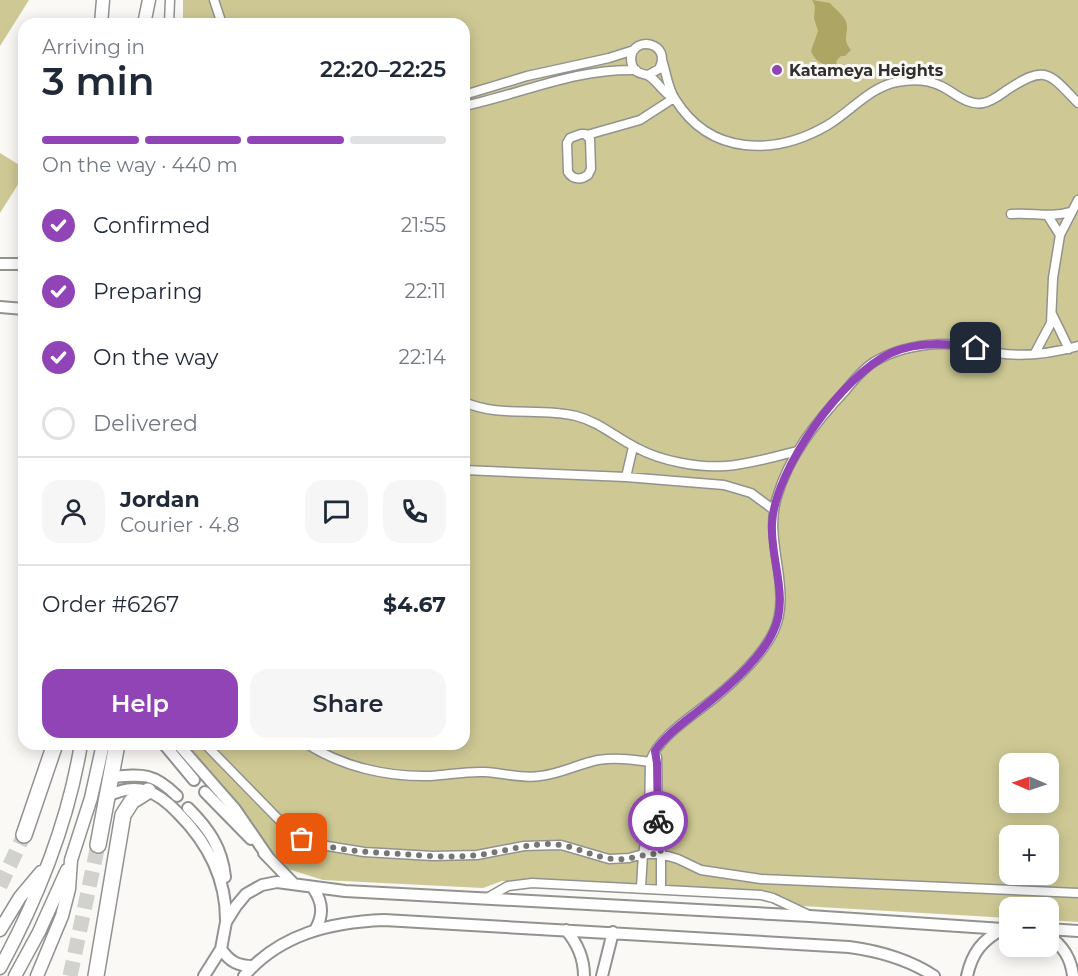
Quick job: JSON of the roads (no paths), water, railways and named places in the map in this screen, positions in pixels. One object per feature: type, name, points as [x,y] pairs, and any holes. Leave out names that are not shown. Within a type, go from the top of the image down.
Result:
[{"type":"highway","points":[[24,835],[54,750]]},
{"type":"highway","points":[[99,845],[116,750]]},
{"type":"highway","points":[[96,976],[123,815],[132,801],[148,791]]},
{"type":"main road","points":[[101,0],[102,18]]},
{"type":"main road","points":[[145,18],[149,0]]},
{"type":"main road","points":[[0,968],[25,919],[48,864],[66,811],[80,750]]},
{"type":"main road","points":[[15,976],[39,932],[71,860],[91,798],[102,750]]},
{"type":"main road","points":[[37,976],[62,916],[69,889],[71,860]]},
{"type":"main road","points":[[0,930],[20,897],[48,864]]},
{"type":"street","points":[[169,18],[170,0]]},
{"type":"street","points":[[214,0],[220,18]]},
{"type":"street","points":[[470,93],[527,76],[609,58],[634,50],[641,45],[653,45],[659,50],[674,98],[688,117],[710,135],[745,147],[776,144],[809,134],[830,124],[873,92],[894,82],[907,80],[941,85],[968,101],[983,103],[994,99],[1017,83],[1041,74],[1052,77],[1078,104]]},
{"type":"street","points":[[634,50],[631,60],[636,70]]},
{"type":"street","points":[[648,75],[659,69],[662,60]]},
{"type":"street","points":[[470,104],[558,80],[604,72],[636,70],[648,75],[663,91],[674,98]]},
{"type":"street","points":[[587,135],[590,141],[591,169],[585,177],[576,178],[570,175],[567,169],[567,141],[574,136],[634,123],[674,98]]},
{"type":"street","points":[[1035,353],[1047,333],[1052,314],[1053,278],[1060,235],[1078,200]]},
{"type":"street","points":[[1011,214],[1031,213],[1047,216],[1070,212]]},
{"type":"street","points":[[1047,216],[1060,235]]},
{"type":"street","points":[[0,264],[18,264]]},
{"type":"street","points":[[0,307],[18,308]]},
{"type":"street","points":[[641,887],[655,751],[672,733],[729,685],[765,646],[774,631],[779,614],[780,597],[773,538],[774,510],[780,488],[797,451],[822,416],[871,364],[892,352],[915,346],[938,344],[955,344],[998,353],[1035,353],[1074,347],[1052,314]]},
{"type":"street","points":[[470,404],[493,410],[578,417],[603,426],[633,447],[681,462],[725,466],[797,451]]},
{"type":"street","points":[[626,477],[633,447]]},
{"type":"street","points":[[470,470],[626,477],[735,487],[759,498],[774,510]]},
{"type":"street","points":[[169,750],[194,780]]},
{"type":"street","points":[[182,750],[235,809],[268,857]]},
{"type":"street","points":[[211,750],[284,826],[302,839],[315,844],[364,852],[423,856],[477,855],[547,844],[576,848],[609,859],[661,854],[701,870],[761,879],[1078,893]]},
{"type":"street","points":[[319,750],[344,762],[401,775],[433,776],[484,772],[532,777],[604,759],[653,762]]},
{"type":"street","points":[[653,762],[661,854],[661,889]]},
{"type":"street","points":[[112,777],[138,774],[150,776],[162,782],[177,796]]},
{"type":"street","points":[[108,796],[131,789],[148,791],[164,798],[200,836],[216,865],[225,896]]},
{"type":"street","points":[[205,792],[293,883]]},
{"type":"street","points":[[188,808],[204,824],[219,849],[224,867],[226,922],[221,949],[204,976]]},
{"type":"street","points":[[226,922],[246,894],[262,885],[277,882],[313,888],[999,929]]},
{"type":"street","points":[[487,898],[508,886],[520,883],[641,887],[761,895],[773,898],[810,916]]},
{"type":"street","points":[[313,888],[318,894],[322,909],[315,930]]},
{"type":"street","points":[[244,976],[253,966],[288,940],[340,924],[384,920],[613,932],[870,950],[910,963],[934,976]]},
{"type":"street","points":[[566,930],[579,947],[584,976]]},
{"type":"street","points":[[1059,930],[1078,931]]},
{"type":"street","points":[[602,976],[613,932]]},
{"type":"street","points":[[968,976],[971,961],[978,948],[989,937],[999,932]]},
{"type":"street","points":[[1059,943],[1067,953],[1073,976]]},
{"type":"street","points":[[221,949],[234,963],[253,966]]},
{"type":"tunnel","points":[[0,886],[24,835]]},
{"type":"tunnel","points":[[70,976],[98,845]]},
{"type":"place","name":"Katameya Heights","points":[[777,70]]}]
